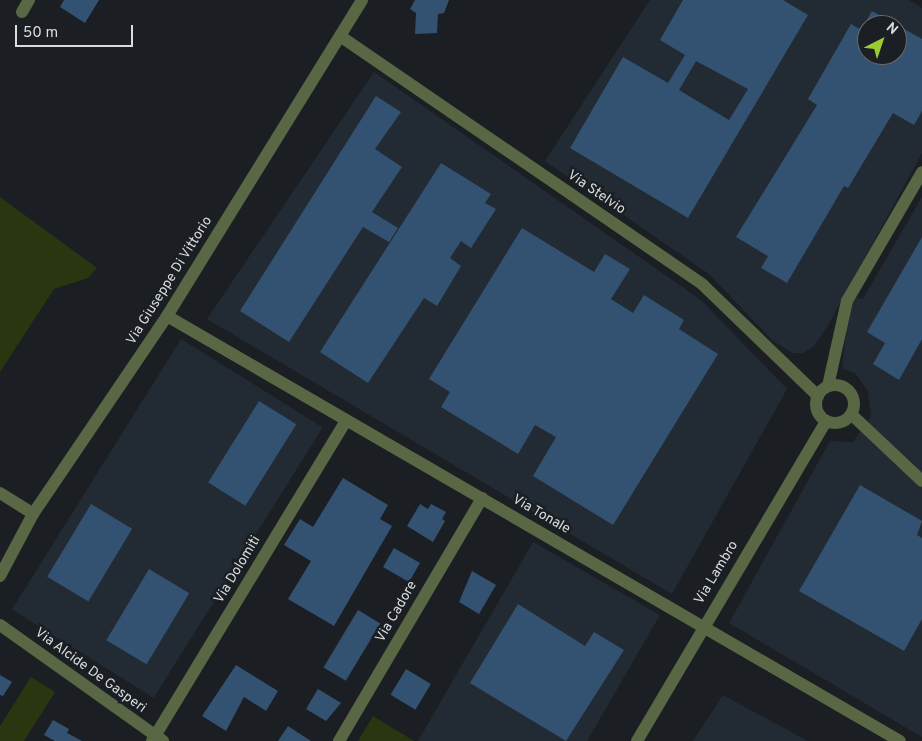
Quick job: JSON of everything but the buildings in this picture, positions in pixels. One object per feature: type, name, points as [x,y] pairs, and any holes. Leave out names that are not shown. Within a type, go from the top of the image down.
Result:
[{"type":"street","points":[[22,12],[29,0]]},
{"type":"street","name":"Via Giuseppe Di Vittorio","points":[[0,576],[33,514],[167,316],[362,0]]},
{"type":"street","name":"Via Stelvio","points":[[340,36],[702,285],[818,396]]},
{"type":"street","points":[[828,386],[840,385],[850,392],[855,403],[852,414],[837,424],[826,421],[818,413],[818,396],[828,386],[847,301],[922,172]]},
{"type":"street","name":"Via Tonale","points":[[167,316],[900,741]]},
{"type":"street","points":[[852,414],[922,481]]},
{"type":"street","name":"Via Dolomiti","points":[[157,739],[346,420]]},
{"type":"street","name":"Via Lambro","points":[[637,741],[703,626],[826,421]]},
{"type":"street","points":[[0,493],[33,514]]},
{"type":"street","name":"Via Cadore","points":[[339,741],[482,498]]},
{"type":"street","name":"Via Alcide De Gasperi","points":[[0,625],[157,739]]},
{"type":"shaded area","points":[[650,0],[909,0],[922,8],[922,153],[827,327],[814,346],[803,353],[793,353],[772,340],[709,274],[545,161]]},
{"type":"shaded area","points":[[374,72],[701,300],[787,389],[672,594],[207,319]]},
{"type":"shaded area","points":[[922,197],[922,737],[729,623],[830,441],[853,442],[871,416],[868,391],[856,374],[842,368],[848,312],[856,298],[863,299]]},
{"type":"shaded area","points":[[181,339],[323,427],[154,698],[12,610]]},
{"type":"shaded area","points":[[533,542],[660,615],[587,741],[418,741]]},
{"type":"shaded area","points":[[723,695],[808,741],[693,741]]},
{"type":"green space","points":[[0,197],[97,268],[88,278],[54,289],[0,372]]},
{"type":"green space","points":[[31,677],[55,692],[24,741],[0,741],[0,726]]},
{"type":"green space","points":[[373,716],[414,741],[358,741]]}]
